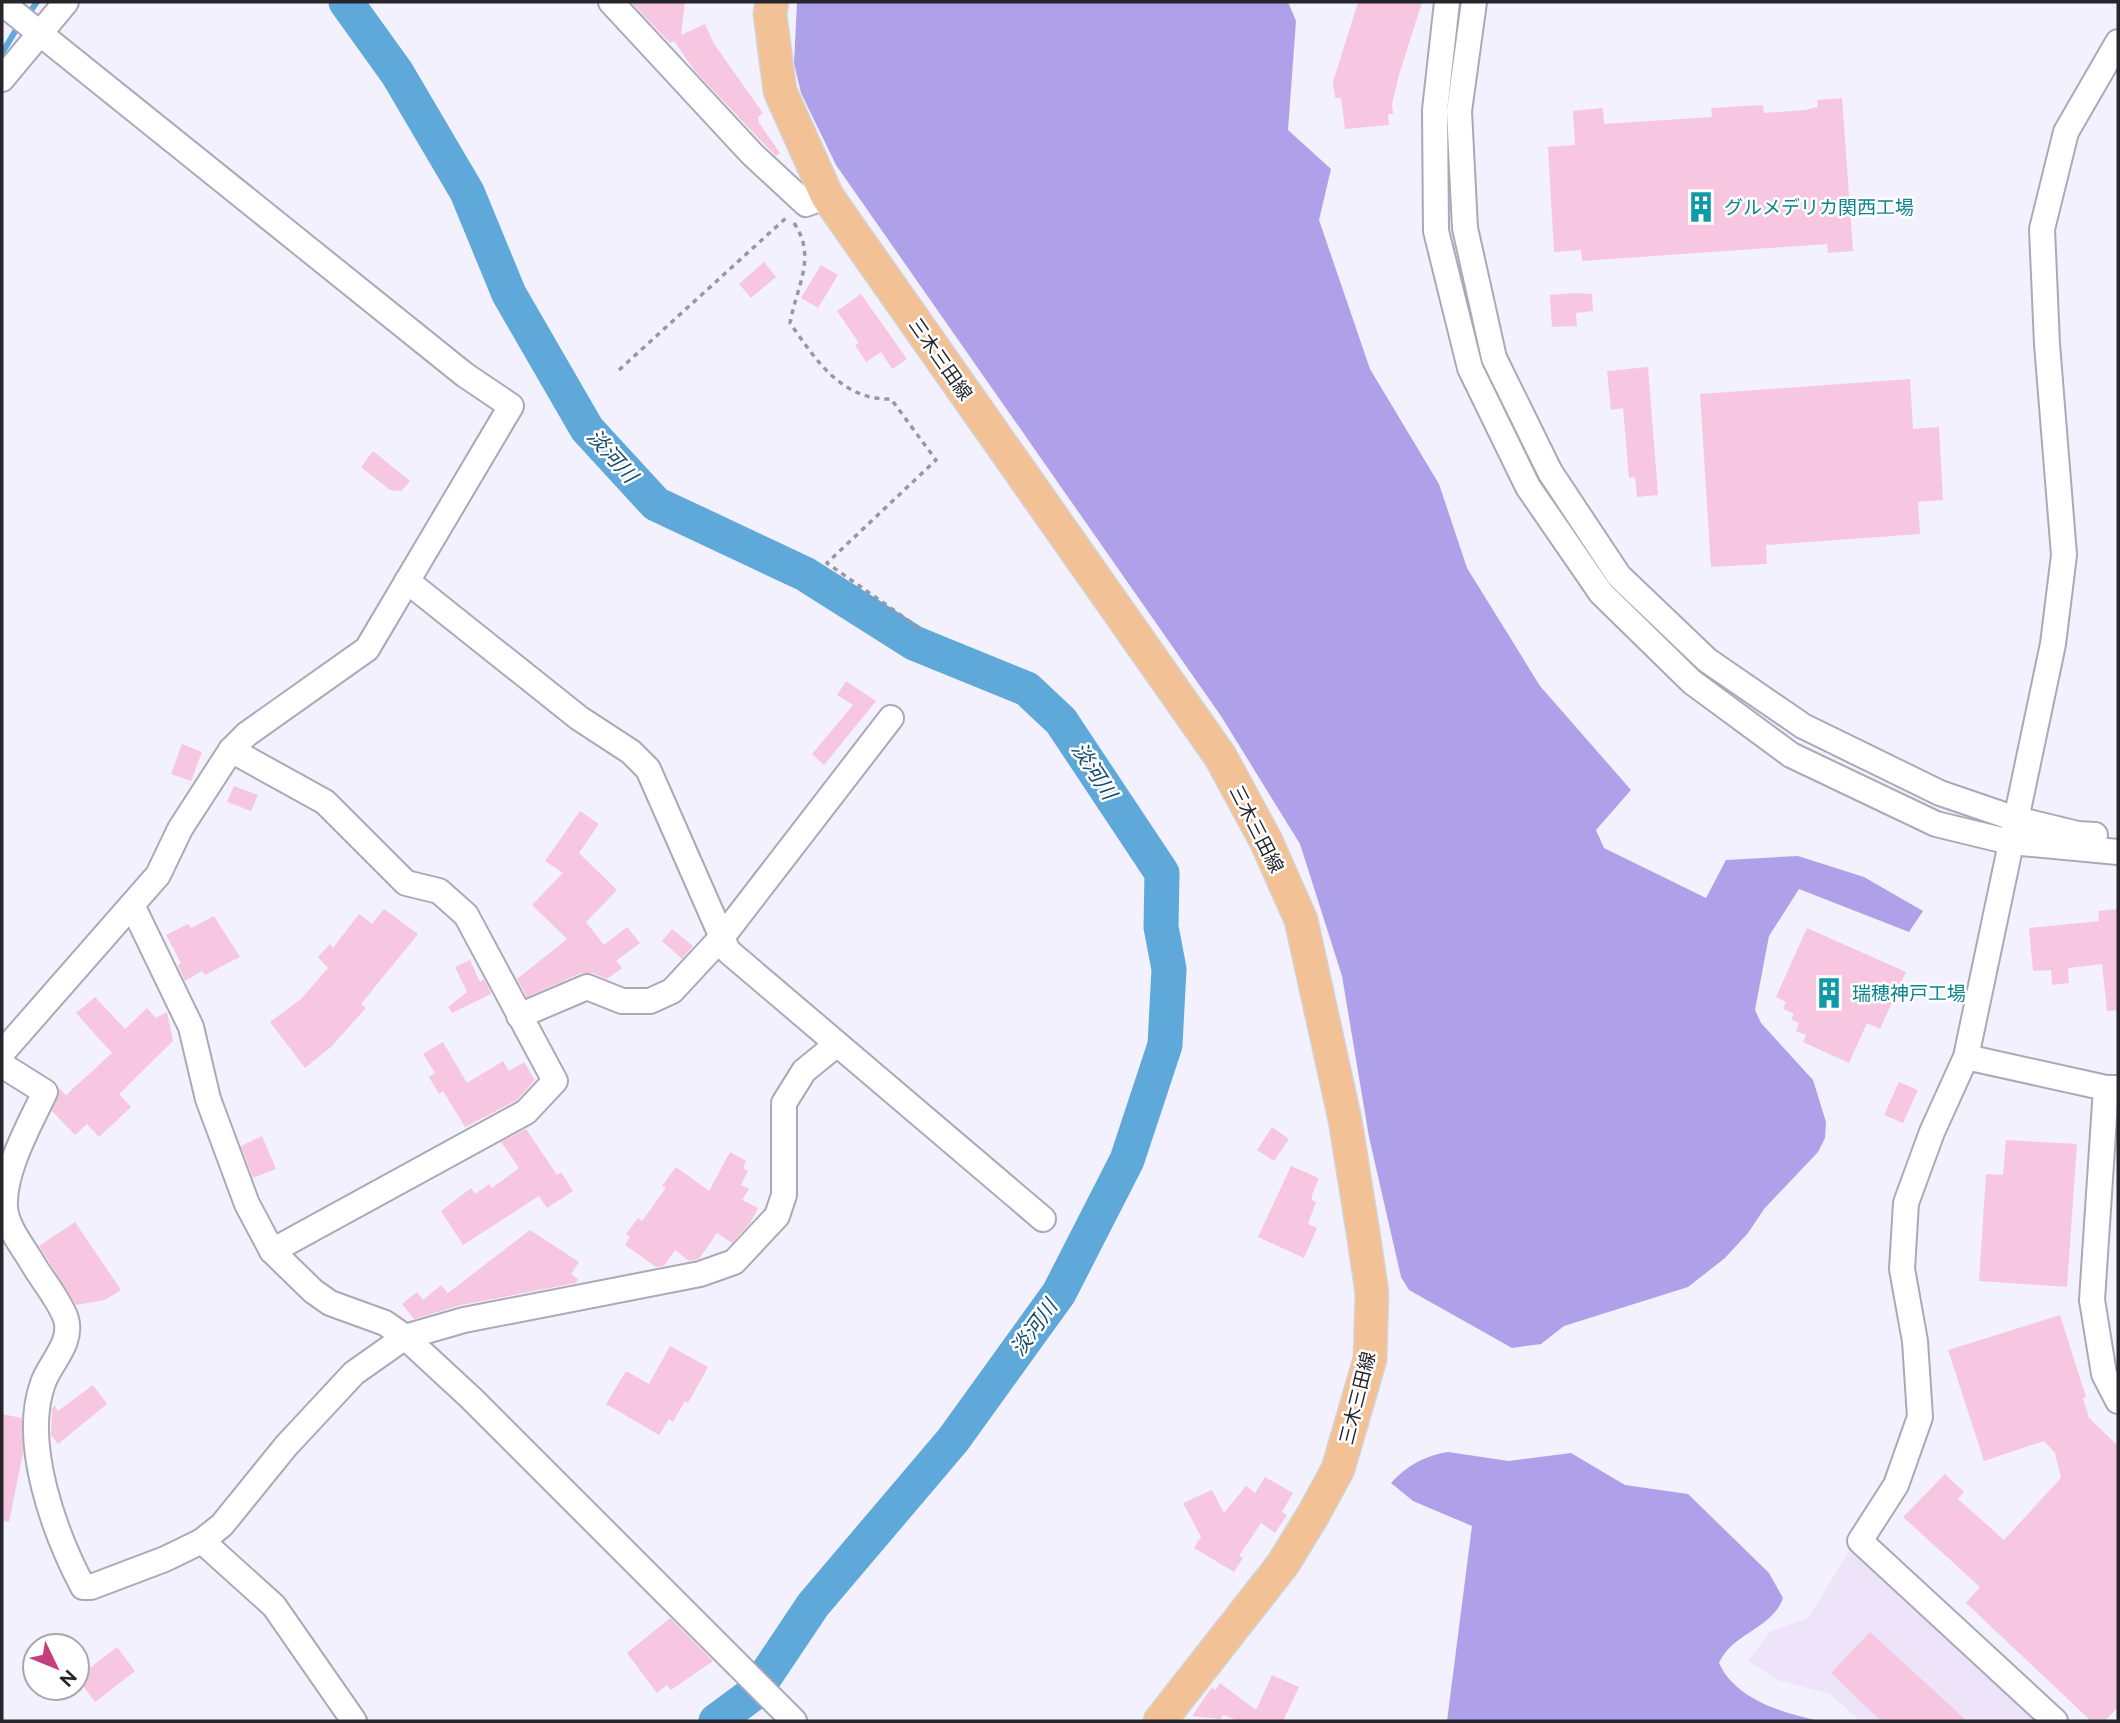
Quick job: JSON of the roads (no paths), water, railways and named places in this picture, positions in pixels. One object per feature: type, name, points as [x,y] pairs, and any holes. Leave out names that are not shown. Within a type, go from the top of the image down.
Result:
[{"type":"main road","name":"三木三田線","points":[[772,2],[770,14],[780,91],[827,196],[1220,756],[1266,841],[1301,920],[1345,1120],[1372,1293],[1370,1359],[1338,1469],[1283,1564],[1160,1721]]},
{"type":"street","points":[[2,79],[35,30],[66,2]]},
{"type":"street","points":[[611,2],[752,155],[806,204],[827,196]]},
{"type":"street","points":[[1447,2],[1435,110],[1436,231],[1470,368],[1528,487],[1601,593],[1692,682],[1791,755],[1936,824],[2118,836]]},
{"type":"street","points":[[1474,2],[1459,111],[1465,228],[1494,358],[1550,472],[1619,576],[1707,660],[1803,726],[2013,831],[2118,852]]},
{"type":"street","points":[[2,1053],[158,875],[180,829],[231,750],[247,734],[367,649],[511,406],[465,375],[6,6]]},
{"type":"street","points":[[2055,1721],[1860,1541],[1896,1485],[1920,1417],[1915,1341],[1902,1269],[1906,1203],[1932,1132],[1966,1057],[2053,644],[2064,555],[2047,344],[2042,229],[2066,132],[2118,42]]},
{"type":"street","points":[[407,581],[579,718],[631,752],[648,769],[728,951],[1043,1219]]},
{"type":"street","points":[[519,1016],[586,987],[622,1001],[650,1001],[672,991],[723,936],[891,718]]},
{"type":"street","points":[[231,750],[325,802],[406,883],[439,891],[466,915],[555,1081],[526,1112],[272,1251]]},
{"type":"street","points":[[132,905],[191,1027],[212,1111],[247,1204],[272,1251],[313,1291],[330,1303],[385,1323],[405,1337],[480,1407],[794,1721]]},
{"type":"street","points":[[2,1065],[45,1092],[13,1164],[5,1207],[11,1226],[66,1320],[66,1338],[43,1382],[36,1411],[41,1477],[62,1547],[83,1587],[91,1587],[165,1559],[202,1541],[222,1525],[286,1446],[354,1373],[405,1337],[464,1320],[700,1274],[734,1262],[777,1216],[784,1195],[784,1103],[804,1071],[836,1044]]},
{"type":"street","points":[[1966,1057],[2112,1088],[2092,1300],[2104,1374],[2118,1401]]},
{"type":"street","points":[[202,1541],[274,1606],[354,1721]]},
{"type":"waterway","points":[[26,17],[37,2]]},
{"type":"waterway","name":"淡河川","points":[[346,2],[397,73],[467,192],[509,294],[587,429],[656,504],[805,574],[914,643],[1027,689],[1061,721],[1162,873],[1161,927],[1169,969],[1165,1045],[1127,1160],[1059,1293],[953,1440],[813,1605],[754,1693],[716,1721]]},
{"type":"waterway","points":[[2,53],[19,25]]},
{"type":"place","name":"グルメデリカ関西工場","points":[[1701,207]]},
{"type":"place","name":"瑞穂神戸工場","points":[[1829,993]]}]
